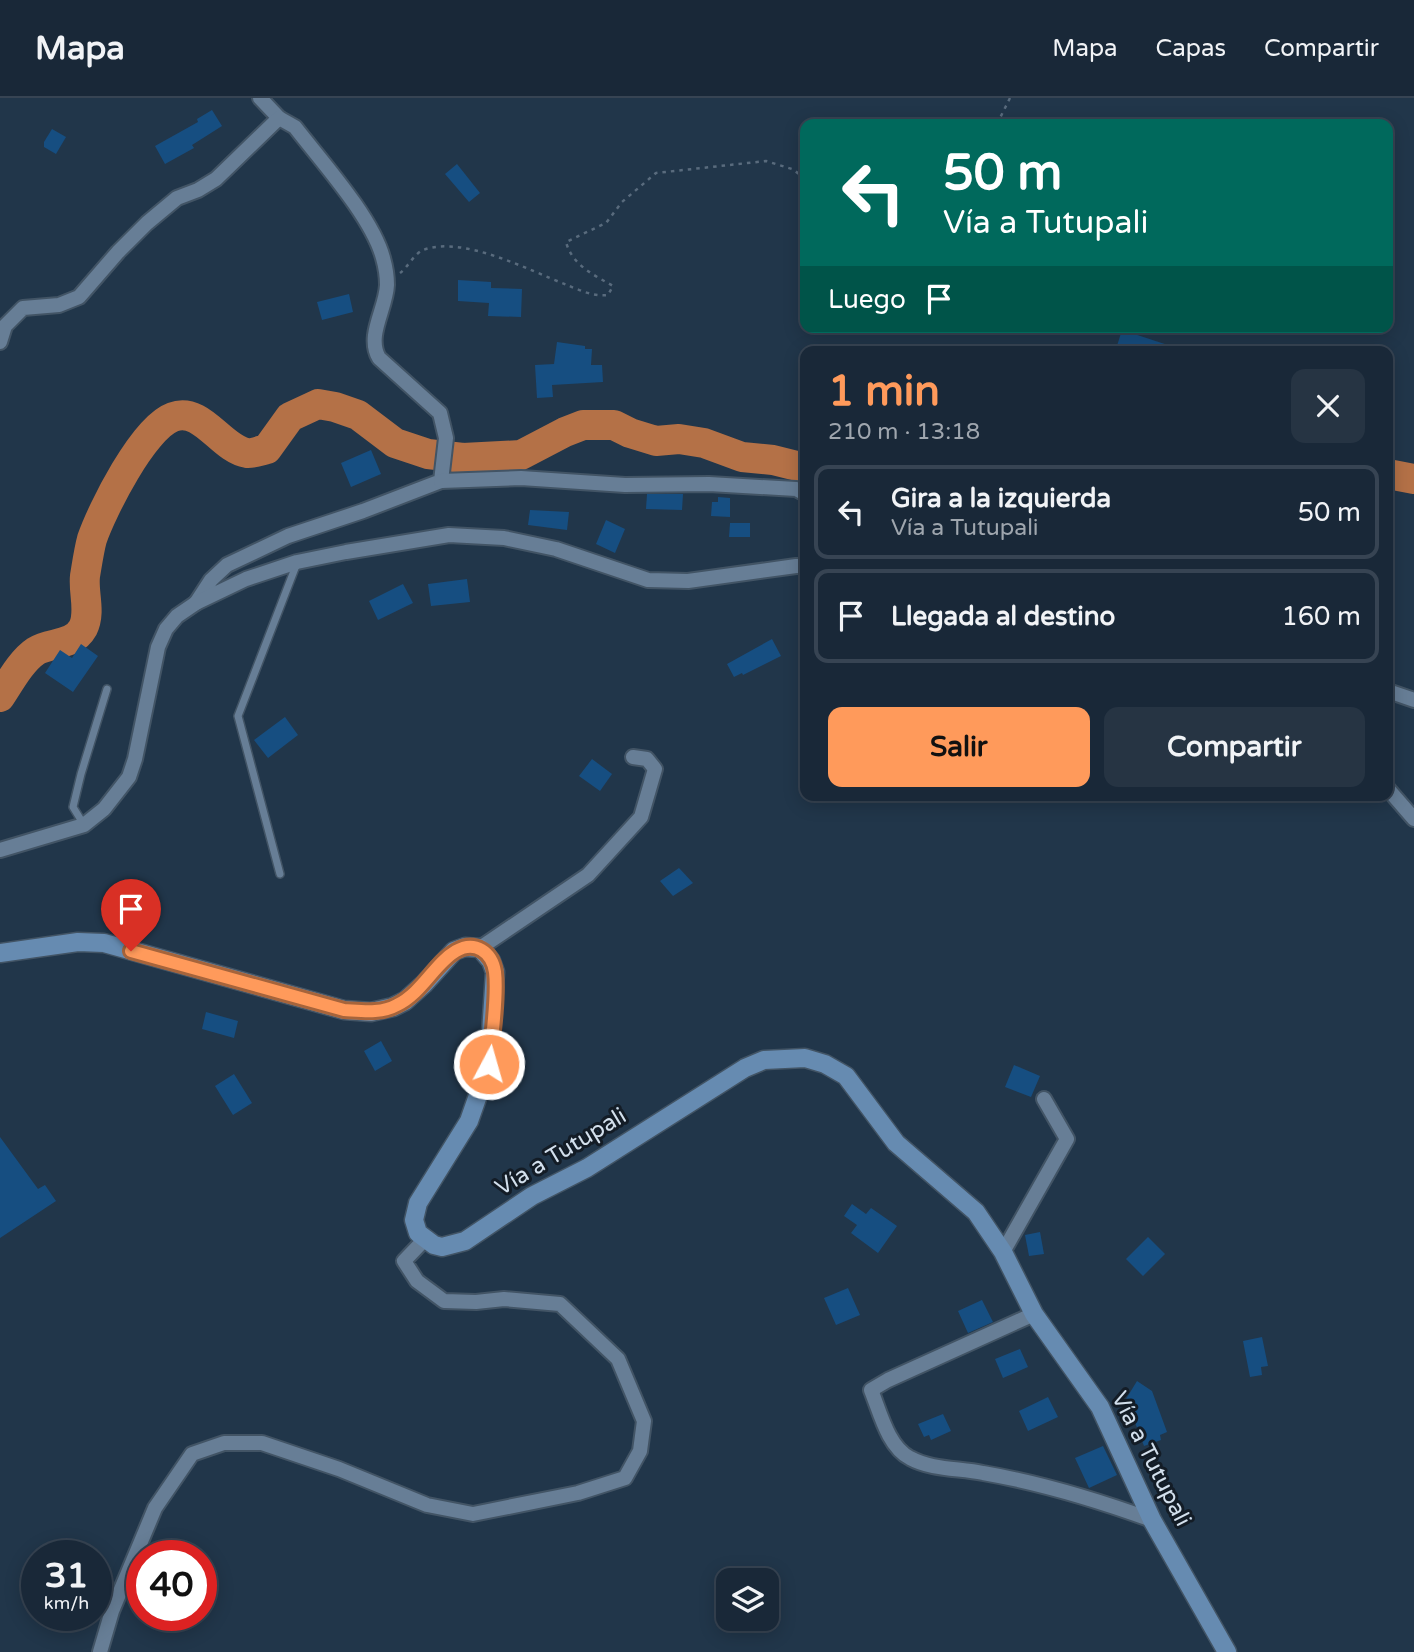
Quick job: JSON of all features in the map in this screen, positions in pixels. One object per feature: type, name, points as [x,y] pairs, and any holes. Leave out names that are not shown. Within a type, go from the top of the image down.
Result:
[{"type":"street","points":[[260,98],[279,118],[295,127],[366,220],[383,257],[387,285],[373,340],[375,351],[379,358],[439,413],[446,438],[441,474]]},
{"type":"street","points":[[0,342],[5,326],[23,308],[59,305],[79,297],[147,223],[177,198],[216,179],[279,118]]},
{"type":"street","points":[[196,603],[211,580],[227,565],[288,536],[363,511],[441,474],[625,485],[709,484],[800,491]]},
{"type":"street","points":[[0,850],[83,825],[104,809],[129,777],[158,647],[166,629],[196,603],[246,579],[297,562],[449,535],[503,538],[556,549],[648,580],[688,581],[800,566]]},
{"type":"street","points":[[1393,693],[1414,700]]},
{"type":"street","points":[[481,948],[588,875],[641,817],[654,769],[647,759],[633,757]]},
{"type":"street","points":[[1393,795],[1414,818]]},
{"type":"street","points":[[0,953],[78,942],[104,943],[344,1010],[371,1012],[405,1001],[454,951],[465,947],[481,948],[487,953],[495,972],[489,1064],[469,1121],[418,1203],[415,1227],[425,1239],[404,1261],[417,1281],[444,1301],[476,1302],[505,1298],[560,1304],[618,1359],[644,1421],[640,1451],[625,1478],[578,1493],[473,1514],[427,1505],[339,1469],[262,1443],[224,1443],[192,1454],[155,1508],[112,1611],[100,1652]]},
{"type":"street","name":"Vía a Tutupali","points":[[425,1239],[442,1247],[457,1245],[532,1196],[587,1168],[744,1068],[764,1060],[805,1058],[825,1063],[846,1076],[896,1143],[976,1212],[1003,1252],[1034,1314],[1100,1407],[1152,1520],[1227,1652]]},
{"type":"street","points":[[1003,1252],[1067,1139],[1044,1099]]},
{"type":"street","points":[[1034,1314],[871,1390],[892,1441],[909,1458],[941,1468],[981,1472],[1083,1495],[1152,1520]]},
{"type":"lane","points":[[280,874],[238,716],[297,562]]},
{"type":"lane","points":[[83,825],[73,807],[107,689]]},
{"type":"path","points":[[1000,119],[1010,98]]},
{"type":"path","points":[[387,285],[406,269],[420,251],[435,248],[477,249],[570,286],[600,296],[608,295],[613,286],[589,272],[569,254],[566,243],[606,223],[622,202],[656,173],[766,161],[792,169],[800,175]]},
{"type":"building","points":[[212,110],[222,126],[192,145],[194,148],[165,164],[155,146],[198,122],[197,119]]},
{"type":"building","points":[[52,129],[66,137],[56,154],[44,147]]},
{"type":"building","points":[[457,164],[480,193],[469,202],[445,174]]},
{"type":"building","points":[[458,280],[491,282],[491,288],[522,289],[521,317],[488,316],[489,303],[458,301]]},
{"type":"building","points":[[349,294],[353,312],[322,320],[317,302]]},
{"type":"building","points":[[1121,333],[1131,333],[1171,346],[1117,346]]},
{"type":"building","points":[[557,342],[592,349],[591,365],[602,365],[603,382],[552,385],[553,397],[537,398],[535,365],[554,364]]},
{"type":"building","points":[[371,450],[381,474],[351,487],[341,463]]},
{"type":"building","points":[[647,494],[683,494],[682,510],[646,509]]},
{"type":"building","points":[[718,497],[730,498],[730,517],[711,516],[712,502],[718,502]]},
{"type":"building","points":[[530,510],[569,512],[567,530],[528,525]]},
{"type":"building","points":[[606,520],[625,529],[615,553],[596,544]]},
{"type":"building","points":[[730,523],[750,523],[750,537],[729,537]]},
{"type":"building","points":[[467,579],[470,602],[431,606],[428,584]]},
{"type":"building","points":[[403,584],[413,603],[378,620],[369,601]]},
{"type":"building","points":[[772,639],[781,656],[734,677],[727,664]]},
{"type":"building","points":[[81,644],[98,656],[73,692],[45,673],[60,650],[72,658]]},
{"type":"building","points":[[285,717],[298,735],[268,758],[254,740]]},
{"type":"building","points":[[592,759],[612,774],[600,791],[579,776]]},
{"type":"building","points":[[679,868],[693,883],[673,896],[660,881]]},
{"type":"building","points":[[206,1012],[238,1021],[234,1038],[202,1029]]},
{"type":"building","points":[[381,1041],[392,1061],[375,1071],[364,1051]]},
{"type":"building","points":[[1014,1065],[1040,1076],[1031,1097],[1005,1087]]},
{"type":"building","points":[[234,1074],[252,1103],[233,1115],[215,1086]]},
{"type":"building","points":[[0,1137],[38,1189],[45,1185],[56,1201],[0,1238]]},
{"type":"building","points":[[852,1204],[866,1214],[871,1208],[897,1226],[878,1253],[851,1233],[857,1225],[844,1216]]},
{"type":"building","points":[[1040,1232],[1044,1254],[1029,1256],[1025,1235]]},
{"type":"building","points":[[1148,1237],[1165,1254],[1143,1276],[1126,1259]]},
{"type":"building","points":[[848,1288],[860,1315],[836,1325],[824,1298]]},
{"type":"building","points":[[982,1300],[993,1322],[968,1333],[958,1311]]},
{"type":"building","points":[[1262,1337],[1268,1366],[1261,1367],[1262,1375],[1250,1377],[1243,1341]]},
{"type":"building","points":[[1020,1349],[1028,1367],[1003,1378],[995,1359]]},
{"type":"building","points":[[1137,1381],[1152,1391],[1167,1432],[1160,1435],[1161,1440],[1144,1446],[1126,1399]]},
{"type":"building","points":[[1048,1397],[1058,1417],[1028,1431],[1019,1411]]},
{"type":"building","points":[[943,1414],[951,1431],[931,1440],[929,1435],[924,1437],[918,1424]]},
{"type":"building","points":[[1103,1446],[1117,1475],[1089,1488],[1075,1458]]},
{"type":"waterway","points":[[0,697],[31,655],[42,648],[74,638],[83,628],[87,609],[85,576],[97,526],[137,453],[161,424],[173,417],[193,417],[229,444],[247,453],[267,449],[290,417],[318,404],[358,415],[395,443],[428,454],[463,458],[521,455],[583,425],[614,425],[656,441],[679,439],[704,443],[742,457],[773,460],[800,467]]},
{"type":"waterway","points":[[1393,475],[1414,479]]},
{"type":"route","points":[[131,951],[344,1010],[371,1012],[405,1001],[454,951],[473,946],[481,948],[487,953],[495,972],[493,1035],[489,1064]]}]
